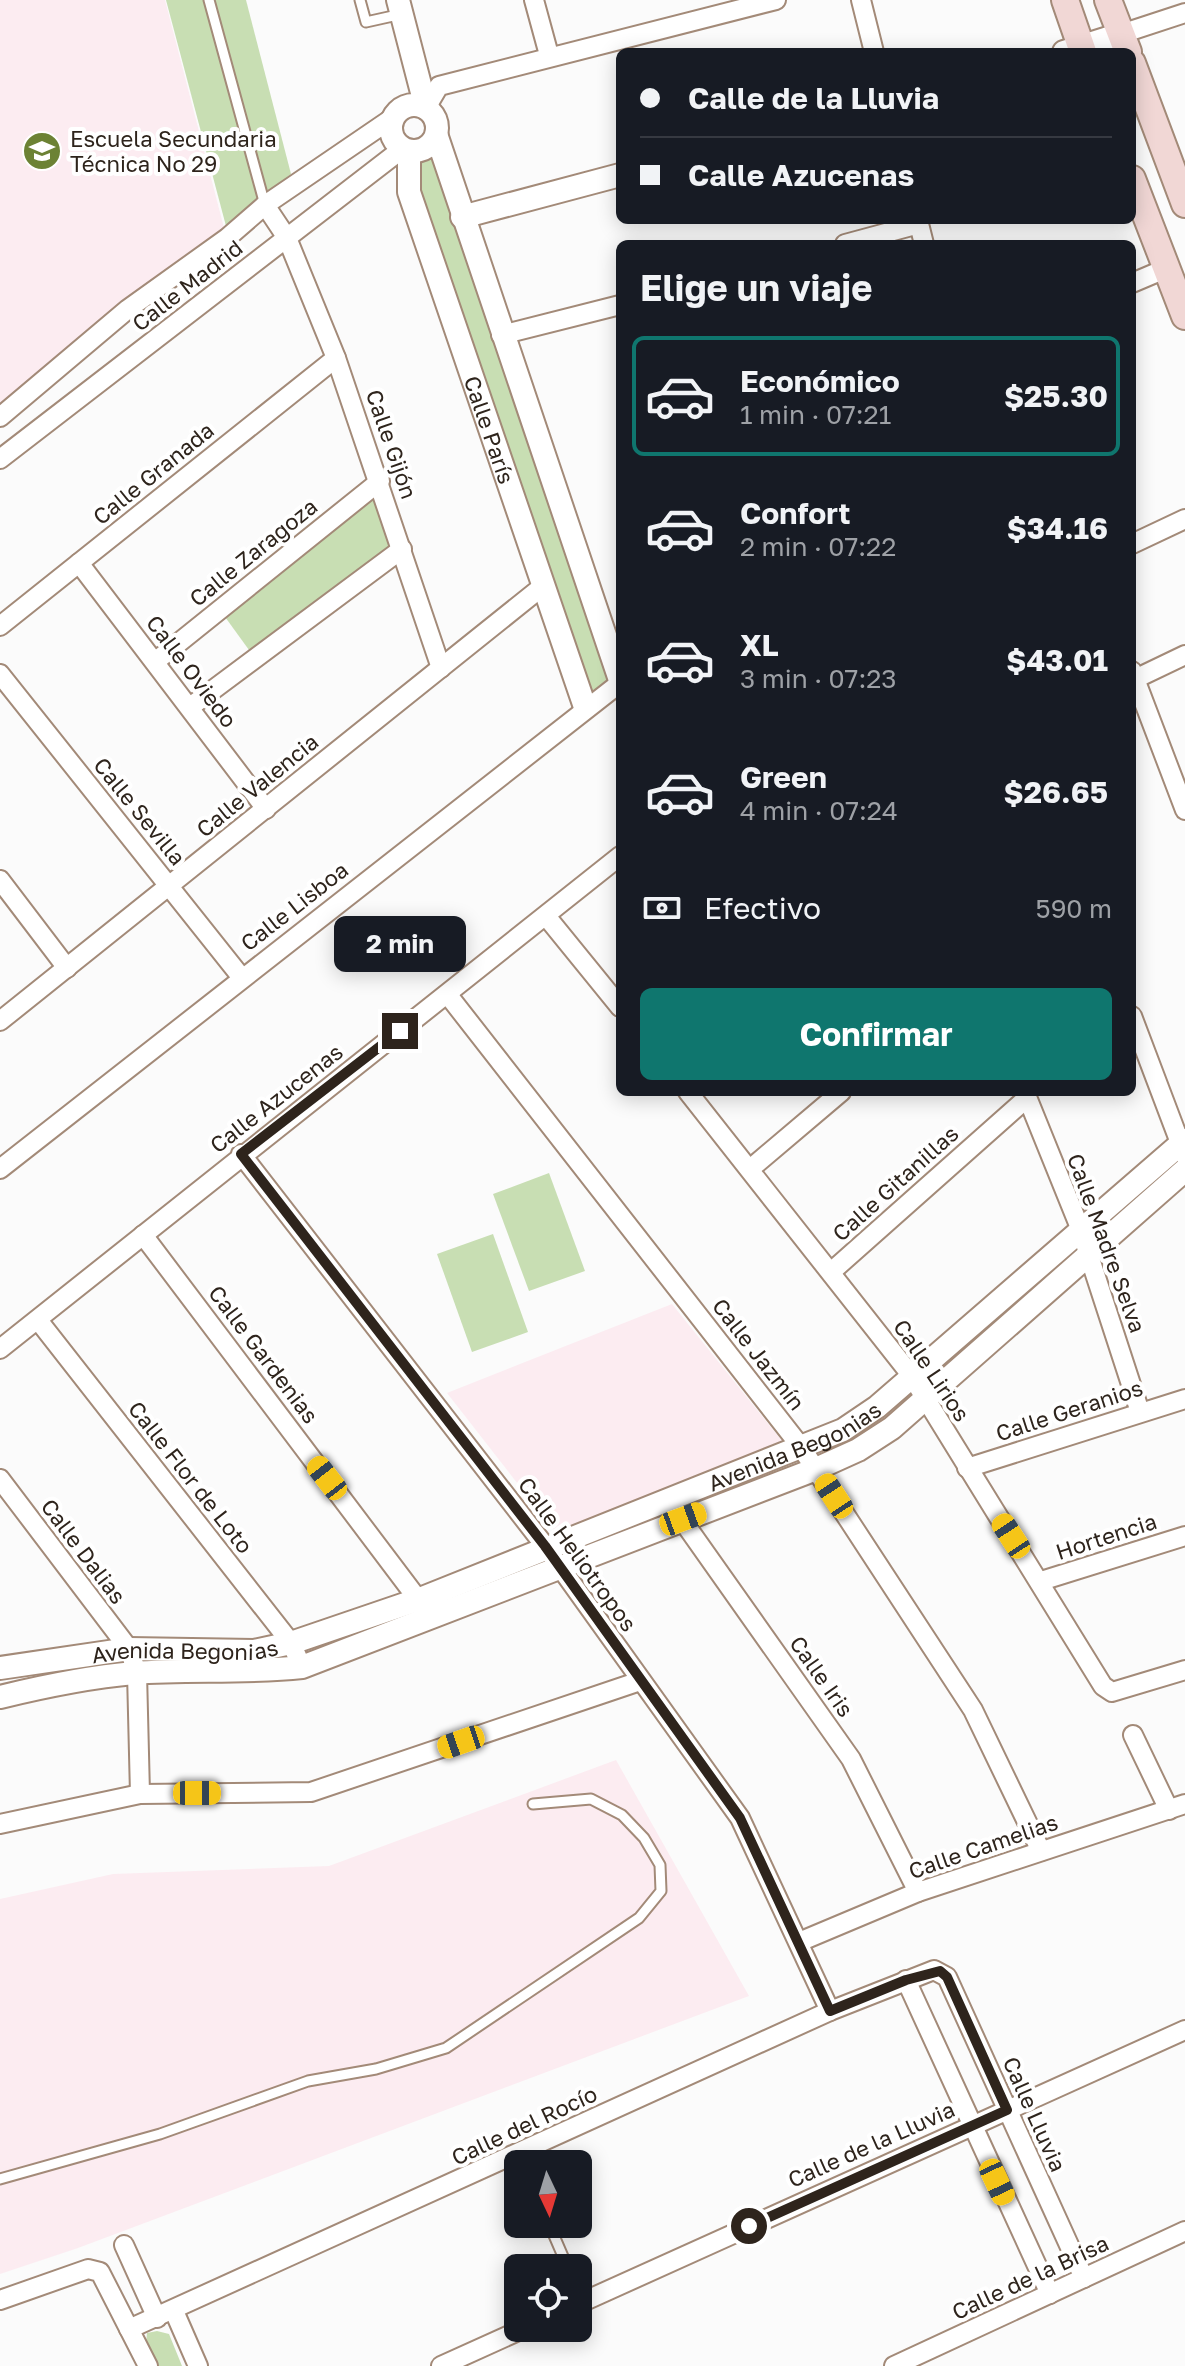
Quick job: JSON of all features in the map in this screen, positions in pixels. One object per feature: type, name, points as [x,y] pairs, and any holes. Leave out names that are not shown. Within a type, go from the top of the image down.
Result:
[{"type":"main road","points":[[1065,0],[1076,48]]},
{"type":"main road","points":[[1108,0],[1124,43]]},
{"type":"main road","points":[[1136,74],[1185,204]]},
{"type":"main road","points":[[1136,190],[1185,316]]},
{"type":"street","points":[[534,0],[549,55]]},
{"type":"street","points":[[426,108],[439,86],[736,5],[776,0]]},
{"type":"street","points":[[861,0],[873,48]]},
{"type":"street","points":[[400,7],[426,108],[436,120],[437,137],[430,146],[405,150],[394,140],[391,128],[394,117],[408,106],[426,108]]},
{"type":"street","points":[[1090,48],[1124,43],[1185,13]]},
{"type":"street","name":"Calle Madrid","points":[[0,417],[128,309],[227,238],[265,205],[394,117]]},
{"type":"street","name":"Calle París","points":[[437,137],[616,670]]},
{"type":"street","name":"Calle Madrid","points":[[0,459],[405,150]]},
{"type":"street","name":"Calle París","points":[[405,150],[409,192],[585,707]]},
{"type":"street","points":[[462,217],[616,176]]},
{"type":"street","name":"Calle Gijón","points":[[265,205],[287,238],[336,358],[441,668]]},
{"type":"street","points":[[858,240],[911,224]]},
{"type":"street","points":[[1136,281],[1165,269]]},
{"type":"street","points":[[501,335],[616,306]]},
{"type":"street","name":"Calle Granada","points":[[0,626],[336,358]]},
{"type":"street","name":"Calle Zaragoza","points":[[156,661],[380,481]]},
{"type":"street","points":[[1136,542],[1185,519]]},
{"type":"street","points":[[190,707],[402,549]]},
{"type":"street","name":"Calle Oviedo","points":[[79,563],[266,809]]},
{"type":"street","name":"Calle Valencia","points":[[0,1021],[543,586]]},
{"type":"street","points":[[1136,674],[1185,655]]},
{"type":"street","name":"Calle Sevilla","points":[[0,674],[242,978]]},
{"type":"street","points":[[1136,683],[1184,806]]},
{"type":"street","name":"Calle Lisboa","points":[[0,1169],[616,685]]},
{"type":"street","name":"Calle Azucenas","points":[[0,1349],[241,1154],[448,995],[616,859]]},
{"type":"street","points":[[0,880],[67,968]]},
{"type":"street","points":[[546,916],[616,1002]]},
{"type":"street","name":"Calle Jazmín","points":[[448,995],[801,1447],[973,1710],[1041,1851]]},
{"type":"street","points":[[1136,1026],[1184,1147]]},
{"type":"street","name":"Calle Lirios","points":[[691,1096],[911,1375],[1041,1581],[1103,1686],[1112,1692],[1185,1670]]},
{"type":"street","points":[[750,1169],[836,1096]]},
{"type":"street","name":"Calle Gitanillas","points":[[831,1272],[1025,1096]]},
{"type":"street","name":"Calle Madre Selva","points":[[1026,1096],[1080,1228],[1140,1412]]},
{"type":"street","name":"Avenida Begonias","points":[[0,1668],[129,1649],[254,1651],[291,1643],[420,1599],[545,1546],[843,1430],[866,1415],[1080,1228],[1184,1147]]},
{"type":"street","name":"Calle Heliotropos","points":[[241,1154],[545,1546],[740,1818],[830,2011]]},
{"type":"street","name":"Avenida Begonias","points":[[1,1694],[70,1680],[137,1673],[302,1667],[816,1469],[869,1443],[925,1398],[1185,1170]]},
{"type":"street","name":"Calle Gardenias","points":[[143,1235],[420,1599],[432,1619]]},
{"type":"street","name":"Calle Flor de Loto","points":[[38,1320],[291,1643],[302,1667]]},
{"type":"street","name":"Calle Geranios","points":[[967,1468],[1185,1399]]},
{"type":"street","name":"Calle Dalias","points":[[0,1479],[129,1649],[137,1673],[140,1794]]},
{"type":"street","name":"Calle Iris","points":[[668,1500],[851,1759],[918,1892]]},
{"type":"street","name":"Hortencia","points":[[1041,1581],[1185,1536]]},
{"type":"street","points":[[0,1824],[140,1794],[311,1792],[640,1681]]},
{"type":"street","points":[[1133,1735],[1177,1807]]},
{"type":"street","name":"Calle Camelias","points":[[799,1942],[918,1892],[1177,1807]]},
{"type":"street","name":"Calle del Rocío","points":[[539,2150],[830,2011],[906,1980],[940,1971]]},
{"type":"street","name":"Calle Lluvia","points":[[940,1971],[947,1977],[1084,2278]]},
{"type":"street","points":[[906,1980],[1050,2294]]},
{"type":"street","name":"Calle de la Lluvia","points":[[592,2294],[1185,2030]]},
{"type":"street","name":"Calle del Rocío","points":[[129,2329],[504,2166]]},
{"type":"street","name":"Calle de la Brisa","points":[[894,2366],[1185,2231]]},
{"type":"street","points":[[124,2245],[198,2366]]},
{"type":"street","points":[[0,2300],[88,2269],[100,2272],[148,2366]]},
{"type":"street","points":[[441,2366],[504,2338]]},
{"type":"lane","points":[[209,0],[265,205]]},
{"type":"lane","points":[[360,0],[366,22],[400,7]]},
{"type":"lane","points":[[0,2179],[160,2134],[308,2081],[376,2069],[446,2048],[639,1918],[661,1891],[660,1865],[644,1838],[622,1815],[591,1799],[533,1804]]},
{"type":"shaded area","points":[[0,0],[165,0],[224,228],[0,403]]},
{"type":"shaded area","points":[[672,1304],[783,1442],[557,1534],[447,1393]]},
{"type":"shaded area","points":[[616,1760],[749,1996],[78,2248],[0,2274],[0,1899],[113,1874],[329,1866]]},
{"type":"green space","points":[[166,0],[246,0],[291,174],[226,226]]},
{"type":"green space","points":[[430,146],[616,669],[616,683],[585,707],[408,167]]},
{"type":"green space","points":[[379,483],[400,547],[267,646],[249,650],[220,610]]},
{"type":"green space","points":[[549,1173],[585,1271],[529,1291],[493,1194]]},
{"type":"green space","points":[[493,1234],[528,1332],[472,1352],[437,1254]]},
{"type":"green space","points":[[157,2331],[169,2334],[182,2366],[157,2366],[146,2343],[147,2333]]},
{"type":"place","name":"Escuela Secundaria Técnica No 29","points":[[42,151]]},
{"type":"route","points":[[400,1031],[241,1154],[545,1546],[740,1818],[830,2011],[934,1970],[944,1973],[1007,2110],[749,2226]]}]
